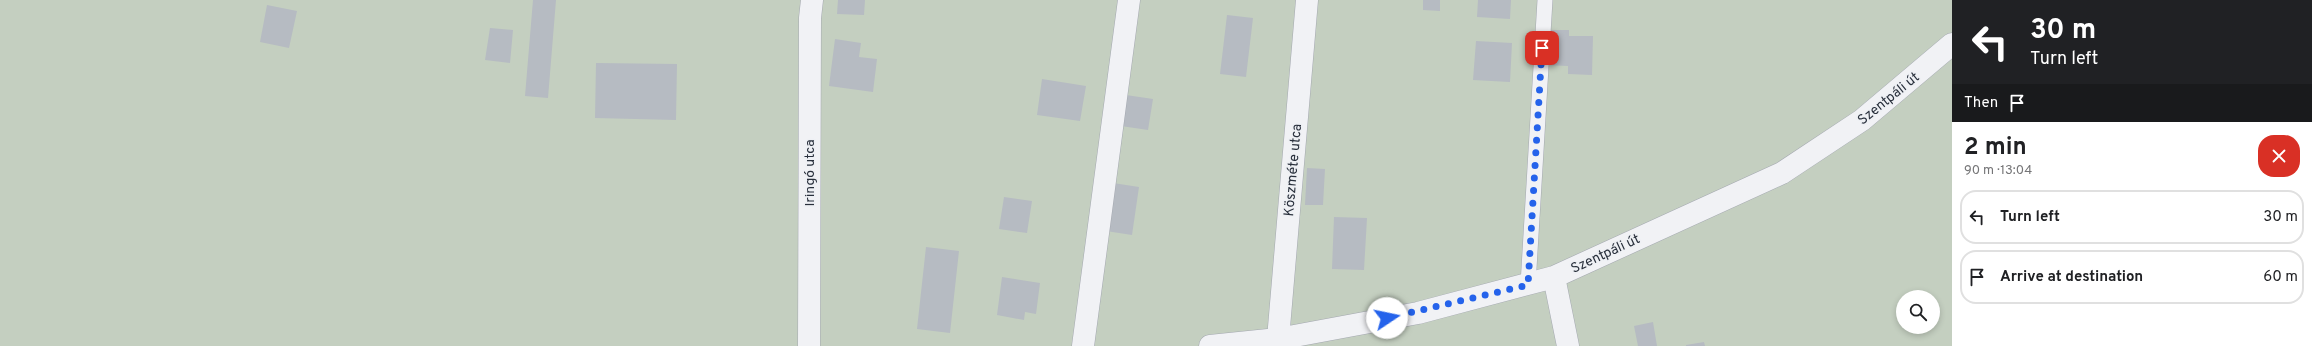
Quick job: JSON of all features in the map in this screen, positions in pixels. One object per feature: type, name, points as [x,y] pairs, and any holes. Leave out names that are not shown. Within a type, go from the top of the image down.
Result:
[{"type":"street","name":"Iringó utca","points":[[808,346],[810,18],[812,0]]},
{"type":"street","points":[[1083,346],[1129,0]]},
{"type":"street","name":"Köszméte utca","points":[[1278,339],[1307,0]]},
{"type":"street","name":"Szentpáli út","points":[[1210,346],[1278,339],[1418,313],[1554,277],[1782,173],[1862,120],[1952,44]]},
{"type":"street","points":[[1554,277],[1568,346]]},
{"type":"lane","points":[[1528,285],[1545,0]]},
{"type":"green space","points":[[0,0],[1952,0],[1952,346],[0,346]]},
{"type":"building","points":[[533,0],[556,0],[548,98],[525,96]]},
{"type":"building","points":[[838,0],[865,0],[864,15],[837,14]]},
{"type":"building","points":[[1423,0],[1440,0],[1440,11],[1423,10]]},
{"type":"building","points":[[1478,0],[1511,0],[1510,19],[1477,17]]},
{"type":"building","points":[[267,5],[297,11],[289,48],[260,42]]},
{"type":"building","points":[[1227,15],[1253,18],[1246,77],[1220,74]]},
{"type":"building","points":[[490,28],[513,30],[510,63],[485,60]]},
{"type":"building","points":[[1546,30],[1569,30],[1569,36],[1593,36],[1592,75],[1568,74],[1568,66],[1545,65]]},
{"type":"building","points":[[835,39],[861,43],[859,57],[877,59],[873,92],[829,86]]},
{"type":"building","points":[[1476,41],[1512,43],[1510,82],[1473,80]]},
{"type":"building","points":[[596,63],[677,64],[676,120],[595,118]]},
{"type":"building","points":[[1042,79],[1086,86],[1080,121],[1037,115]]},
{"type":"building","points":[[1126,95],[1153,99],[1148,130],[1121,126]]},
{"type":"building","points":[[1307,168],[1325,169],[1323,205],[1305,205]]},
{"type":"building","points":[[1113,183],[1139,187],[1132,235],[1106,231]]},
{"type":"building","points":[[1004,197],[1032,201],[1027,233],[999,229]]},
{"type":"building","points":[[1334,217],[1367,218],[1364,270],[1332,269]]},
{"type":"building","points":[[926,247],[959,251],[950,333],[917,329]]},
{"type":"building","points":[[1002,277],[1040,283],[1036,314],[1025,312],[1024,320],[997,315]]},
{"type":"building","points":[[1653,322],[1657,346],[1638,346],[1634,326]]},
{"type":"building","points":[[1704,342],[1705,346],[1686,346],[1686,345]]},
{"type":"route","points":[[1387,318],[1418,313],[1528,285],[1542,48]]}]
